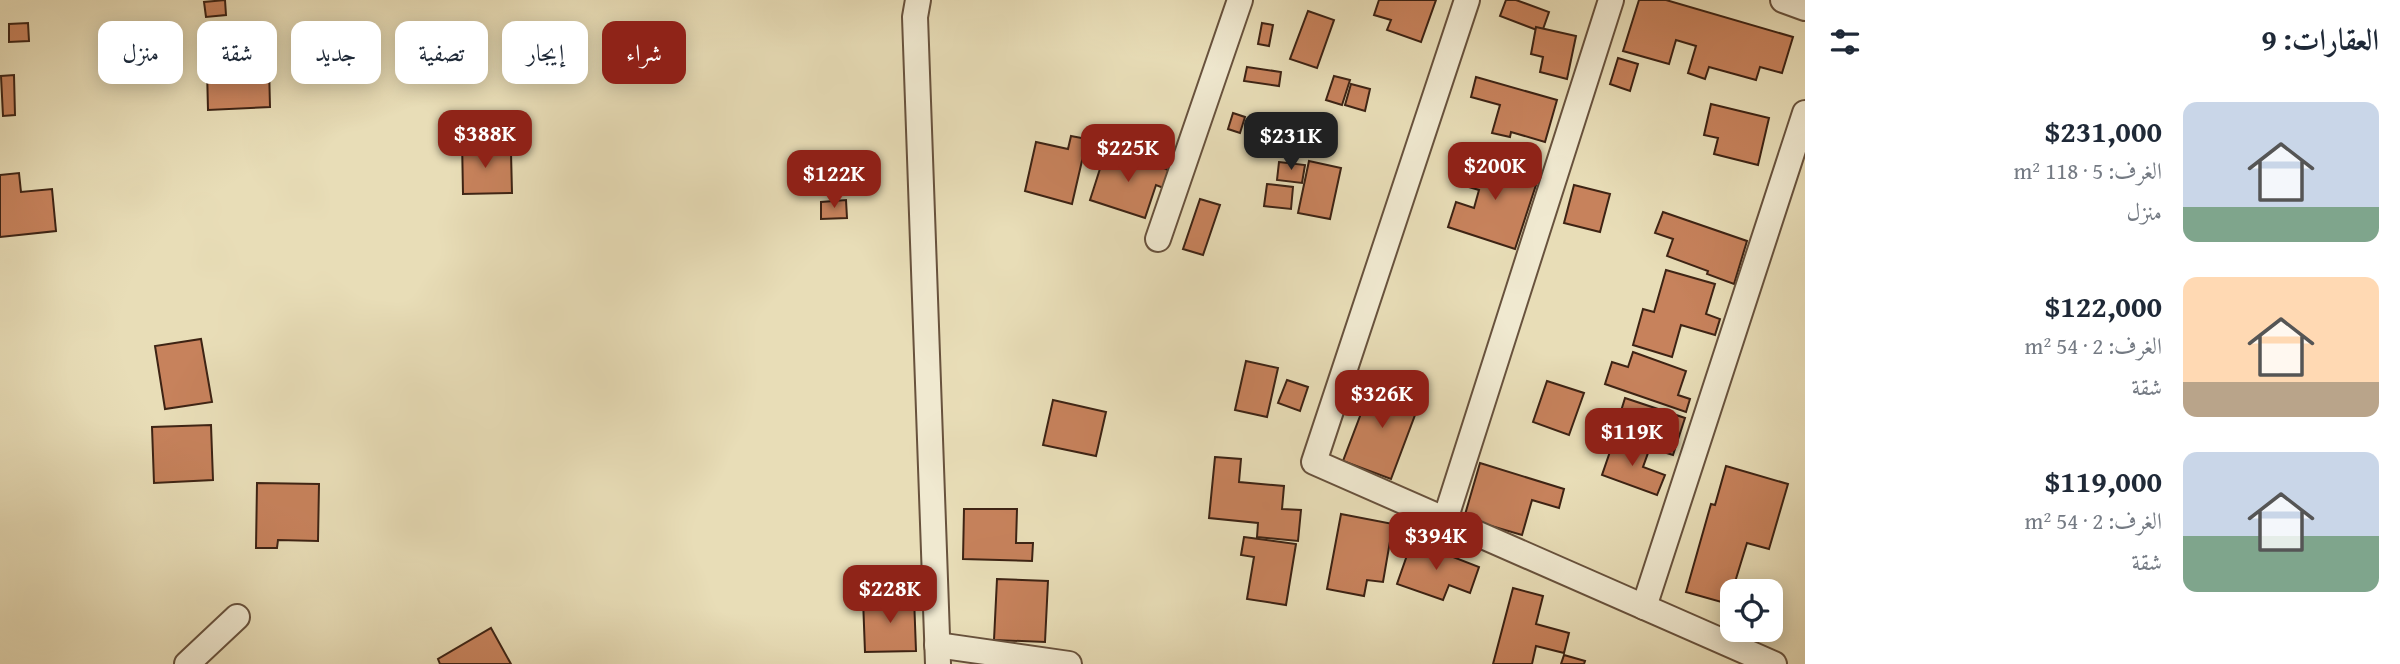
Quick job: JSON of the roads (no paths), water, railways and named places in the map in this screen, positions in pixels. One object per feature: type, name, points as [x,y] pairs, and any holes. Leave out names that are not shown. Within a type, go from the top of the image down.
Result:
[{"type":"street","points":[[918,0],[915,18],[937,654],[1069,664]]},
{"type":"street","points":[[1158,239],[1240,0]]},
{"type":"street","points":[[1467,0],[1314,463],[1771,663]]},
{"type":"street","points":[[1445,520],[1611,0]]},
{"type":"street","points":[[1783,0],[1805,8]]},
{"type":"street","points":[[1644,607],[1805,113]]},
{"type":"street","points":[[187,664],[237,617]]}]
